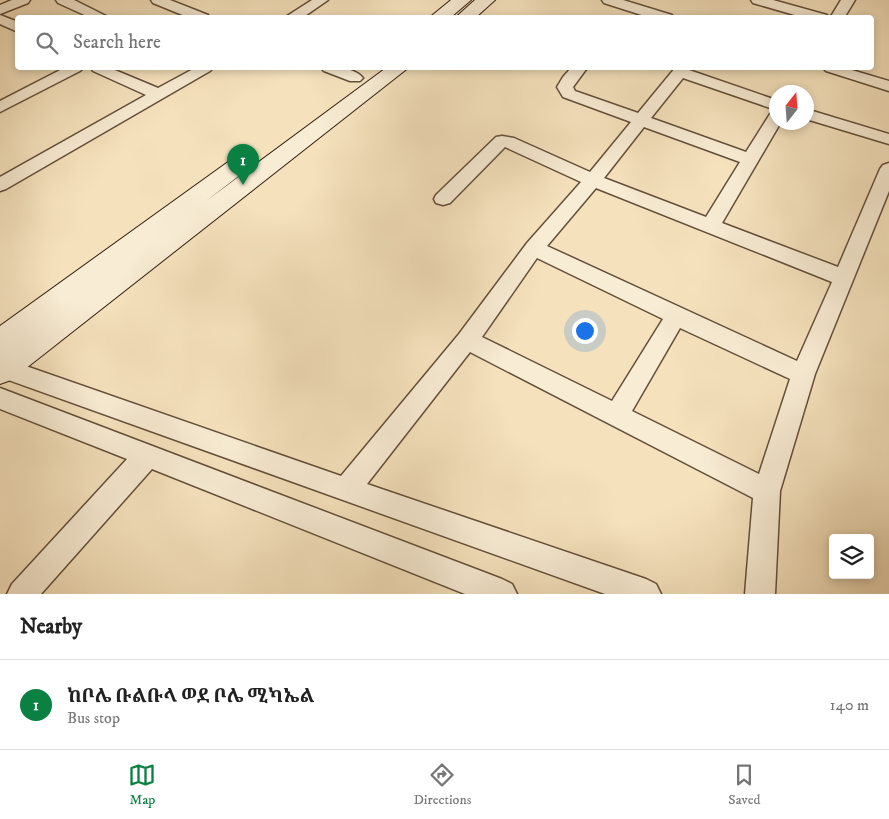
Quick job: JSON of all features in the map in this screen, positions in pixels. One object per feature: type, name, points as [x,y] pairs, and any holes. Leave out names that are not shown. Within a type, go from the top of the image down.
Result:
[{"type":"main road","points":[[442,15],[462,0]]},
{"type":"main road","points":[[468,15],[486,0]]},
{"type":"main road","points":[[1,362],[395,70]]},
{"type":"main road","points":[[1,362],[363,73]]},
{"type":"street","points":[[0,10],[23,0]]},
{"type":"street","points":[[63,0],[93,15]]},
{"type":"street","points":[[158,0],[196,15]]},
{"type":"street","points":[[609,0],[656,15]]},
{"type":"street","points":[[758,0],[811,15]]},
{"type":"street","points":[[839,15],[848,0]]},
{"type":"street","points":[[295,15],[311,2]]},
{"type":"street","points":[[0,19],[15,26]]},
{"type":"street","points":[[4,101],[71,70]]},
{"type":"street","points":[[103,70],[157,94]]},
{"type":"street","points":[[0,185],[202,70]]},
{"type":"street","points":[[343,70],[363,73]]},
{"type":"street","points":[[577,70],[568,80],[565,87],[569,94],[750,160]]},
{"type":"street","points":[[346,490],[467,340],[534,248],[593,180],[681,70],[769,102]]},
{"type":"street","points":[[837,70],[889,86]]},
{"type":"street","points":[[814,116],[889,139]]},
{"type":"street","points":[[710,225],[769,129]]},
{"type":"street","points":[[443,199],[502,141],[508,142],[593,180],[844,278]]},
{"type":"street","points":[[760,594],[767,491],[803,374],[889,169]]},
{"type":"street","points":[[534,248],[803,374]]},
{"type":"street","points":[[617,415],[676,316]]},
{"type":"street","points":[[467,340],[767,491]]},
{"type":"street","points":[[1,362],[346,490],[646,594]]},
{"type":"street","points":[[0,398],[502,594]]},
{"type":"street","points":[[22,594],[148,456]]},
{"type":"place","name":"ከቦሌ ቡልቡላ ወደ ቦሌ ሚካኤል","points":[[243,185]]}]
